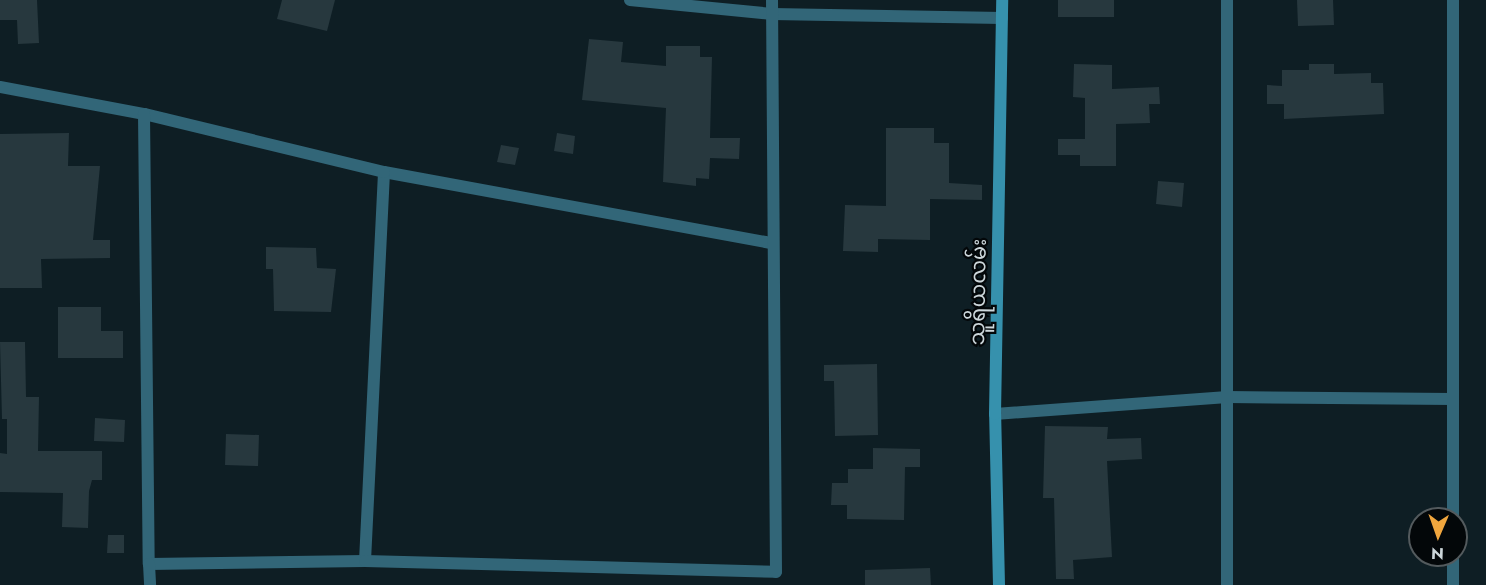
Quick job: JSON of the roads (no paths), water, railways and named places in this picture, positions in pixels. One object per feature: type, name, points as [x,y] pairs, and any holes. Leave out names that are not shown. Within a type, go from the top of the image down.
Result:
[{"type":"street","points":[[630,0],[772,14],[1002,18]]},
{"type":"street","points":[[772,0],[770,243],[776,585]]},
{"type":"street","name":"သူရိယလမ်း","points":[[999,585],[995,414],[1002,0]]},
{"type":"street","points":[[1227,0],[1227,585]]},
{"type":"street","points":[[1453,0],[1453,507]]},
{"type":"street","points":[[0,87],[144,114],[384,172],[770,243]]},
{"type":"street","points":[[144,114],[150,585]]},
{"type":"street","points":[[365,561],[384,172]]},
{"type":"street","points":[[995,414],[1227,397],[1453,399]]},
{"type":"street","points":[[149,564],[365,561],[776,572]]},
{"type":"street","points":[[1453,567],[1453,585]]}]
